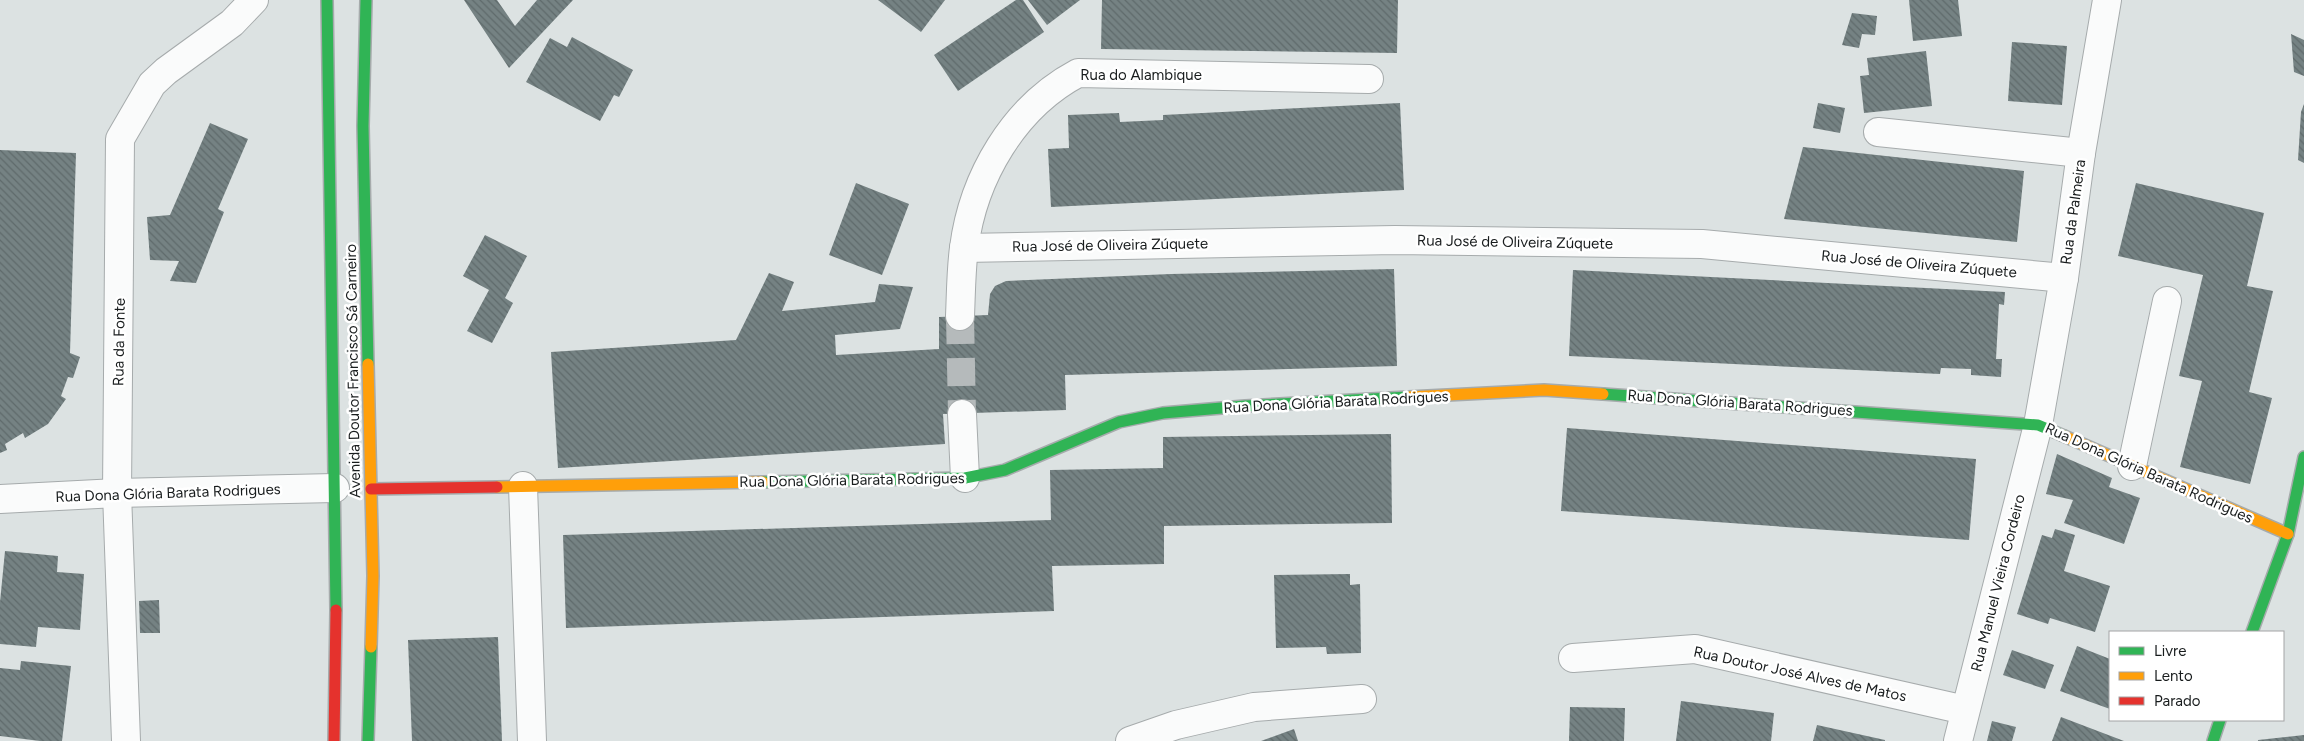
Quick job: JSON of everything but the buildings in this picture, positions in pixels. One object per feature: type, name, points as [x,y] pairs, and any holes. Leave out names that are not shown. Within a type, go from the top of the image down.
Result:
[{"type":"street","name":"Rua da Fonte","points":[[126,741],[117,493],[120,139],[152,84],[166,71],[232,23],[254,0]]},
{"type":"street","name":"Avenida Doutor Francisco Sá Carneiro","points":[[327,0],[337,578],[334,741]]},
{"type":"street","name":"Avenida Doutor Francisco Sá Carneiro","points":[[366,0],[363,126],[373,576],[368,741]]},
{"type":"street","name":"Rua da Palmeira","points":[[2038,425],[2064,278],[2081,152],[2107,0]]},
{"type":"street","name":"Rua do Alambique","points":[[960,316],[964,248],[974,203],[991,164],[1010,131],[1034,103],[1059,83],[1078,73],[1369,79]]},
{"type":"street","points":[[1878,132],[2081,152]]},
{"type":"street","name":"Rua José de Oliveira Zúquete","points":[[964,248],[1395,240],[1702,244],[2064,278]]},
{"type":"street","points":[[2132,466],[2167,301]]},
{"type":"street","name":"Rua Dona Glória Barata Rodrigues","points":[[371,489],[966,478],[1005,470],[1119,422],[1163,413],[1245,406],[1544,390],[2038,425],[2288,534]]},
{"type":"street","points":[[962,414],[966,478]]},
{"type":"street","name":"Rua Manuel Vieira Cordeiro","points":[[1958,741],[2038,425]]},
{"type":"street","points":[[2252,631],[2288,534],[2304,456]]},
{"type":"street","points":[[523,486],[532,741]]},
{"type":"street","name":"Rua Dona Glória Barata Rodrigues","points":[[0,499],[117,493],[336,488]]},
{"type":"street","name":"Rua Doutor José Alves de Matos","points":[[1573,658],[1695,649],[1965,710]]},
{"type":"street","points":[[1130,741],[1176,725],[1254,707],[1362,698]]},
{"type":"street","points":[[2213,741],[2220,721]]},
{"type":"tunnel","points":[[960,316],[962,414]]},
{"type":"traffic: fast","points":[[327,0],[336,610]]},
{"type":"traffic: fast","points":[[366,0],[363,126],[368,364]]},
{"type":"traffic: fast","points":[[1603,394],[2038,425],[2064,436]]},
{"type":"traffic: fast","points":[[763,482],[965,478],[1005,470],[1119,422],[1163,413],[1245,406],[1408,397]]},
{"type":"traffic: fast","points":[[2252,631],[2288,534],[2304,457]]},
{"type":"traffic: fast","points":[[368,741],[371,647]]},
{"type":"traffic: fast","points":[[2213,741],[2220,721]]},
{"type":"traffic: slow","points":[[368,364],[373,576],[371,647]]},
{"type":"traffic: slow","points":[[1408,397],[1544,390],[1603,394]]},
{"type":"traffic: slow","points":[[2064,436],[2288,534]]},
{"type":"traffic: slow","points":[[497,487],[763,482]]},
{"type":"traffic: jam","points":[[371,489],[497,487]]},
{"type":"traffic: jam","points":[[334,741],[336,610]]}]
